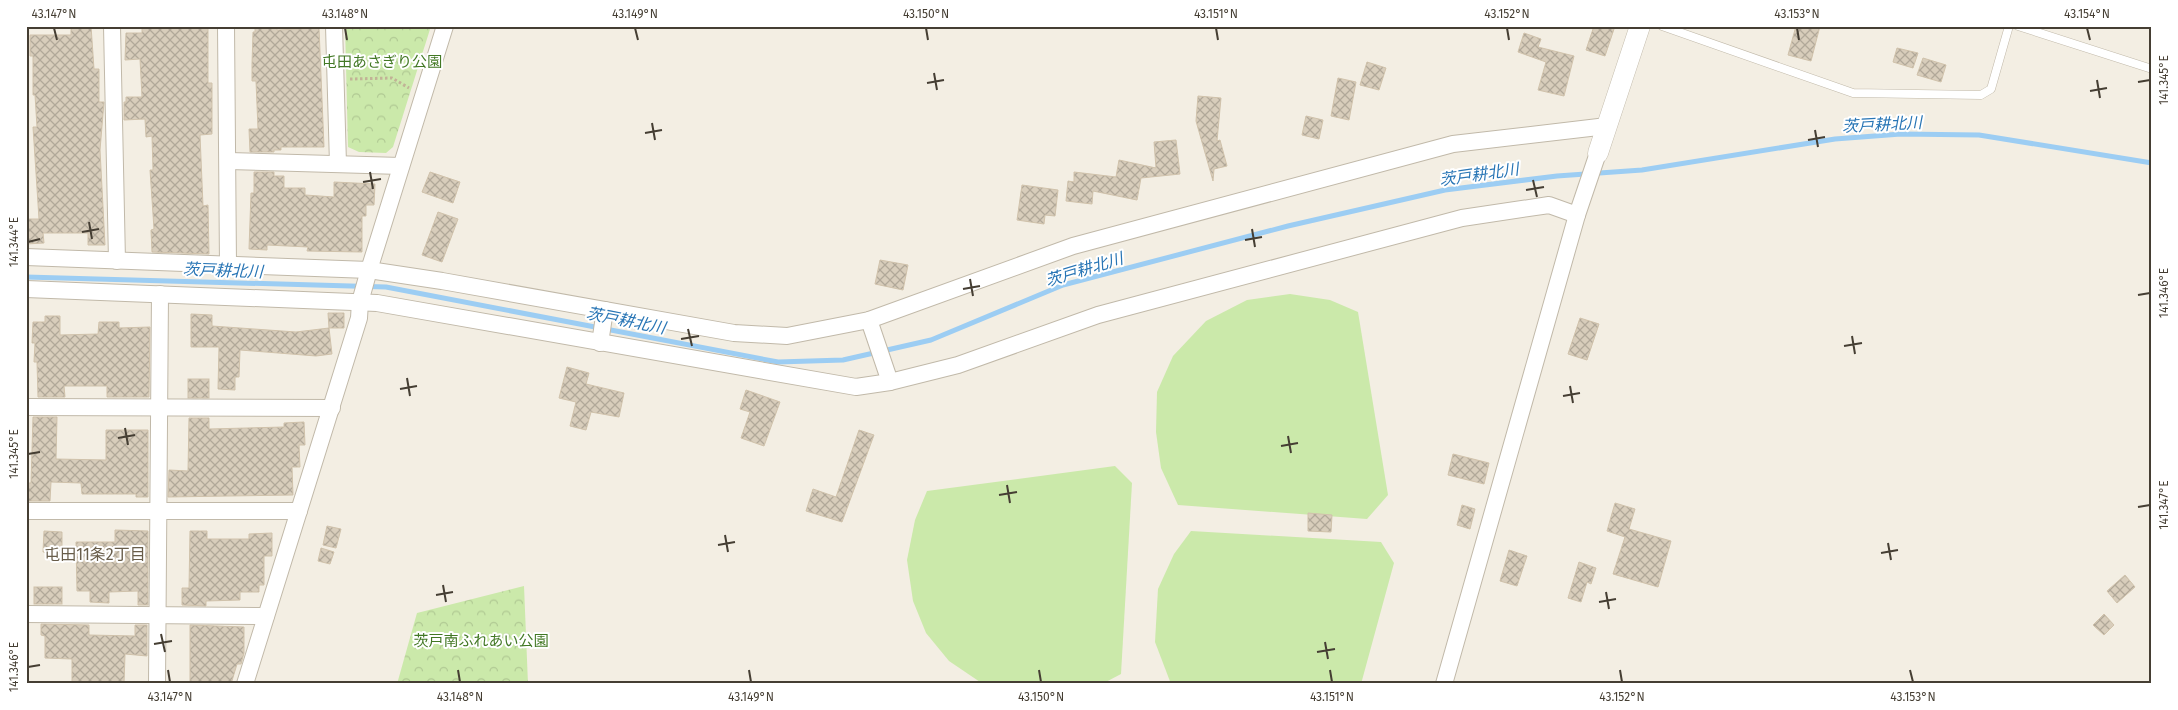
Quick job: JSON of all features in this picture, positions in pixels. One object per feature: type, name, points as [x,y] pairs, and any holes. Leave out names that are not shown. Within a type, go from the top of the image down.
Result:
[{"type":"street","points":[[112,26],[117,261]]},
{"type":"street","points":[[226,26],[228,264]]},
{"type":"street","points":[[334,26],[338,164]]},
{"type":"street","points":[[245,684],[332,408],[359,318],[364,286],[445,26]]},
{"type":"street","points":[[1444,684],[1577,215],[1640,26]]},
{"type":"street","points":[[26,257],[228,264],[603,327],[787,336],[869,320],[1074,246],[1453,144],[1607,126]]},
{"type":"street","points":[[228,162],[401,166]]},
{"type":"street","points":[[26,288],[160,294],[364,286],[603,327],[856,387],[890,382],[958,365],[1098,315],[1462,218],[1549,205],[1577,215]]},
{"type":"street","points":[[157,684],[160,294]]},
{"type":"street","points":[[869,320],[890,382]]},
{"type":"street","points":[[26,407],[332,408]]},
{"type":"street","points":[[26,511],[299,511]]},
{"type":"street","points":[[26,614],[266,616]]},
{"type":"lane","points":[[1662,26],[1853,93],[1981,95],[1992,89],[2009,26]]},
{"type":"lane","points":[[2018,26],[2152,69]]},
{"type":"path","points":[[345,79],[392,78],[416,93]]},
{"type":"green space","name":"屯田あさぎり公園","points":[[345,26],[431,26],[393,147],[386,153],[359,152],[348,147]]},
{"type":"green space","points":[[1290,294],[1330,300],[1358,312],[1388,495],[1367,519],[1178,505],[1161,468],[1156,432],[1157,392],[1173,356],[1206,321],[1247,300]]},
{"type":"green space","points":[[1115,466],[1132,483],[1121,674],[1102,684],[983,684],[949,661],[926,633],[913,601],[907,560],[915,520],[927,491]]},
{"type":"green space","points":[[1191,531],[1381,542],[1394,563],[1361,684],[1171,684],[1155,642],[1158,589],[1174,554]]},
{"type":"green space","name":"茨戸南ふれあい公園","points":[[524,586],[528,684],[397,684],[417,613]]},
{"type":"building","points":[[71,26],[91,26],[94,69],[99,69],[99,102],[104,102],[100,150],[105,245],[88,245],[88,233],[43,233],[44,243],[26,244],[26,219],[39,219],[33,127],[37,127],[35,95],[33,95],[33,56],[30,56],[30,35],[71,35]]},
{"type":"building","points":[[142,26],[208,26],[208,83],[212,83],[212,134],[200,135],[203,206],[208,205],[209,254],[152,252],[151,230],[154,229],[150,170],[153,170],[152,136],[146,137],[145,119],[124,120],[124,102],[126,102],[126,97],[142,97],[140,59],[125,60],[126,33],[142,33]]},
{"type":"building","points":[[255,26],[277,26],[277,30],[319,28],[324,147],[281,147],[281,150],[274,150],[274,152],[250,152],[249,129],[258,129],[256,81],[252,81],[253,32],[255,32]]},
{"type":"building","points":[[1594,26],[1615,26],[1605,56],[1586,50]]},
{"type":"building","points":[[1796,26],[1820,26],[1811,61],[1788,55]]},
{"type":"building","points":[[1524,33],[1541,39],[1538,47],[1574,56],[1564,96],[1538,90],[1546,62],[1518,52]]},
{"type":"building","points":[[1897,48],[1918,53],[1913,68],[1893,62]]},
{"type":"building","points":[[1923,58],[1946,65],[1941,82],[1917,75]]},
{"type":"building","points":[[1367,62],[1386,68],[1379,90],[1360,85]]},
{"type":"building","points":[[1338,78],[1356,82],[1349,120],[1331,116]]},
{"type":"building","points":[[1198,96],[1221,98],[1217,141],[1220,140],[1227,166],[1214,169],[1213,181],[1196,121]]},
{"type":"building","points":[[1306,116],[1323,120],[1319,139],[1302,135]]},
{"type":"building","points":[[1176,140],[1180,174],[1141,178],[1137,200],[1093,191],[1092,204],[1066,201],[1068,181],[1074,182],[1074,172],[1116,177],[1119,160],[1156,168],[1154,142]]},
{"type":"building","points":[[254,172],[274,172],[274,176],[284,176],[284,188],[305,188],[305,195],[334,197],[334,182],[375,184],[374,205],[366,205],[366,216],[362,216],[362,252],[307,251],[308,247],[267,245],[267,250],[249,249],[251,193],[254,193]]},
{"type":"building","points":[[430,172],[460,182],[453,203],[422,192]]},
{"type":"building","points":[[1022,185],[1058,190],[1055,216],[1045,215],[1044,224],[1017,220]]},
{"type":"building","points":[[438,212],[458,219],[442,262],[422,255]]},
{"type":"building","points":[[880,260],[908,265],[903,290],[875,284]]},
{"type":"building","points":[[328,313],[344,313],[344,328],[329,328]]},
{"type":"building","points":[[191,314],[212,315],[212,326],[296,332],[329,328],[332,354],[316,356],[240,350],[239,377],[235,377],[235,390],[218,389],[219,347],[191,347]]},
{"type":"building","points":[[45,316],[60,316],[60,335],[98,334],[99,322],[119,322],[119,328],[150,327],[149,397],[107,397],[107,386],[64,386],[65,397],[38,397],[37,362],[34,362],[35,343],[32,343],[33,322],[45,322]]},
{"type":"building","points":[[1580,318],[1599,324],[1587,360],[1568,354]]},
{"type":"building","points":[[567,367],[589,373],[586,384],[624,393],[619,417],[591,412],[586,430],[570,426],[576,402],[559,398]]},
{"type":"building","points":[[188,379],[209,379],[209,398],[188,398]]},
{"type":"building","points":[[746,390],[780,402],[764,446],[741,438],[750,412],[740,409]]},
{"type":"building","points":[[33,417],[57,417],[56,459],[106,460],[106,430],[148,430],[148,497],[136,497],[136,494],[82,494],[81,483],[51,482],[50,501],[26,501],[26,483],[31,483]]},
{"type":"building","points":[[189,418],[209,418],[209,429],[284,427],[284,423],[304,422],[305,445],[299,445],[300,467],[292,467],[293,495],[168,497],[169,470],[188,471]]},
{"type":"building","points":[[859,430],[874,435],[842,522],[806,511],[813,489],[836,497]]},
{"type":"building","points":[[1453,454],[1489,463],[1484,484],[1448,475]]},
{"type":"building","points":[[1615,503],[1635,509],[1629,529],[1671,541],[1658,587],[1613,574],[1625,537],[1607,531]]},
{"type":"building","points":[[1462,505],[1475,509],[1470,529],[1457,525]]},
{"type":"building","points":[[1308,513],[1332,515],[1331,532],[1308,531]]},
{"type":"building","points":[[327,526],[341,529],[336,548],[323,545]]},
{"type":"building","points":[[115,530],[148,531],[148,605],[138,605],[138,591],[109,592],[109,603],[90,602],[90,591],[77,591],[76,542],[115,542]]},
{"type":"building","points":[[44,531],[62,532],[62,553],[43,552]]},
{"type":"building","points":[[190,531],[207,531],[207,539],[249,539],[249,534],[272,533],[272,556],[264,556],[264,585],[259,585],[259,592],[240,592],[240,600],[206,601],[206,606],[182,605],[182,588],[189,588]]},
{"type":"building","points":[[321,548],[334,552],[330,564],[318,561]]},
{"type":"building","points":[[1509,550],[1527,556],[1517,586],[1500,581]]},
{"type":"building","points":[[1579,562],[1596,568],[1591,584],[1587,582],[1581,602],[1568,598]]},
{"type":"building","points":[[2125,575],[2135,587],[2117,603],[2107,591]]},
{"type":"building","points":[[34,587],[62,587],[62,604],[34,604]]},
{"type":"building","points":[[2104,614],[2114,625],[2104,635],[2093,625]]},
{"type":"building","points":[[41,624],[89,625],[89,635],[135,636],[135,625],[147,625],[147,656],[125,654],[124,684],[72,684],[72,659],[45,658],[45,636],[41,635]]},
{"type":"building","points":[[190,625],[244,627],[244,653],[241,664],[237,664],[231,684],[190,684]]},
{"type":"waterway","name":"茨戸耕北川","points":[[26,277],[386,287],[778,362],[843,360],[931,340],[1063,285],[1288,226],[1445,190],[1557,176],[1642,170],[1835,139],[1901,134],[1979,135],[2152,163]]},
{"type":"district","name":"屯田11条2丁目","points":[[95,554]]}]
